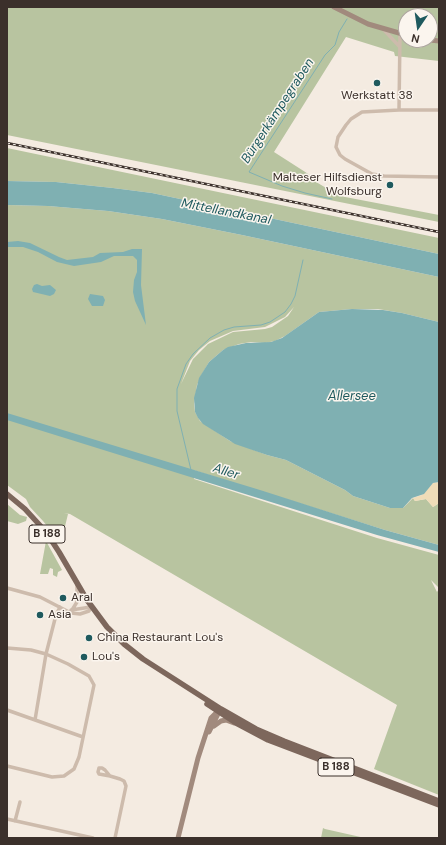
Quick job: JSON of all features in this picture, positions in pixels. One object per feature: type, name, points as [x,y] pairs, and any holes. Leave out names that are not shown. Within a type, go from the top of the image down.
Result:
[{"type":"main road","points":[[334,7],[360,21],[398,33]]},
{"type":"main road","name":"B 188","points":[[7,494],[25,509],[46,532],[91,607],[107,627],[132,651],[205,703],[236,723],[283,746],[439,806]]},
{"type":"main road","points":[[159,669],[219,711]]},
{"type":"main road","points":[[178,838],[192,781],[211,718],[209,708],[205,703]]},
{"type":"main road","points":[[211,718],[219,711]]},
{"type":"main road","points":[[211,730],[219,711]]},
{"type":"main road","name":"B 188","points":[[219,711],[227,712],[256,729],[284,741],[439,801]]},
{"type":"main road","points":[[205,739],[218,722],[226,720],[236,723]]},
{"type":"street","points":[[384,29],[398,45]]},
{"type":"street","points":[[399,48],[399,110]]},
{"type":"street","points":[[439,110],[364,112],[357,115],[346,124],[336,141],[337,151],[345,159],[365,172],[384,176],[439,177]]},
{"type":"street","points":[[72,610],[77,602],[76,582]]},
{"type":"street","points":[[7,588],[36,595],[71,613],[80,614],[89,611],[91,607]]},
{"type":"street","points":[[34,720],[46,654],[56,615],[60,607]]},
{"type":"street","points":[[66,610],[91,607]]},
{"type":"street","points":[[7,648],[31,650],[46,654],[89,676],[94,685],[77,764],[74,769],[64,776],[52,777],[7,766]]},
{"type":"street","points":[[7,710],[83,737]]},
{"type":"street","points":[[110,776],[124,781],[126,786],[115,838]]},
{"type":"street","points":[[15,821],[20,802]]},
{"type":"street","points":[[7,819],[93,838]]},
{"type":"green space","points":[[7,7],[439,7],[439,61],[395,56],[394,52],[346,37],[274,152],[313,177],[313,180],[316,182],[340,196],[439,215],[439,222],[7,135]]},
{"type":"green space","points":[[7,148],[439,238],[439,254],[152,193],[56,182],[7,181]]},
{"type":"green space","points":[[7,205],[48,206],[108,211],[162,219],[439,277],[439,322],[378,309],[352,309],[319,312],[285,336],[275,341],[239,344],[223,350],[209,362],[202,374],[197,385],[194,404],[195,412],[200,421],[230,441],[267,455],[286,460],[345,490],[353,496],[390,508],[403,508],[413,498],[415,501],[426,499],[433,507],[439,503],[439,545],[385,530],[193,470],[194,479],[377,538],[439,555],[439,588],[431,580],[437,592],[439,589],[439,795],[374,769],[397,705],[70,514],[64,513],[68,514],[61,543],[30,507],[26,499],[7,485]],"holes":[[[294,307],[288,316],[272,327],[233,332],[208,344],[193,359],[181,384],[190,361],[199,350],[210,341],[233,331],[265,327],[285,317]]]},
{"type":"green space","points":[[7,504],[20,515],[27,517],[26,521],[18,524],[7,521]]},
{"type":"green space","points":[[46,541],[62,570],[58,572],[57,577],[53,575],[53,569],[50,568],[48,574],[40,574]]},
{"type":"green space","points":[[323,828],[325,829],[365,838],[321,838]]},
{"type":"sand","points":[[439,482],[439,503],[433,507],[426,499],[415,501],[413,498],[422,495],[433,483]]},
{"type":"water","name":"Mittellandkanal","points":[[7,181],[56,182],[152,193],[439,254],[439,277],[162,219],[108,211],[48,206],[7,205]]},
{"type":"water","points":[[18,241],[30,243],[67,260],[93,257],[100,253],[142,249],[141,285],[146,325],[135,301],[133,292],[134,280],[137,272],[137,260],[133,256],[114,256],[101,262],[74,266],[57,262],[38,252],[23,247],[7,247],[7,242]]},
{"type":"water","points":[[37,284],[42,286],[50,285],[56,290],[54,294],[50,296],[33,292],[32,289],[34,285]]},
{"type":"water","points":[[90,294],[103,296],[105,300],[103,306],[92,306],[88,299]]},
{"type":"water","name":"Allersee","points":[[352,309],[383,310],[439,322],[439,482],[433,483],[424,494],[412,498],[403,508],[390,508],[353,496],[345,490],[286,460],[235,444],[203,424],[195,412],[194,398],[199,378],[209,362],[223,350],[228,347],[246,343],[271,342],[282,338],[319,312]]},
{"type":"water","points":[[7,413],[260,490],[385,530],[439,545],[439,552],[377,535],[7,420]]},
{"type":"waterway","name":"Bürgerkämpegraben","points":[[332,199],[282,186],[249,172],[325,55],[335,45],[339,32],[347,19]]},
{"type":"waterway","name":"Bürgerkämpegraben","points":[[191,470],[177,411],[177,389],[186,364],[193,354],[210,338],[224,330],[234,327],[261,325],[270,322],[285,312],[295,296],[303,260]]},
{"type":"railway","points":[[7,143],[439,232]]},
{"type":"place","name":"Werkstatt 38","points":[[377,83]]},
{"type":"place","name":"Malteser Hilfsdienst Wolfsburg","points":[[390,185]]},
{"type":"place","name":"Aral","points":[[63,598]]},
{"type":"place","name":"Asia","points":[[40,615]]},
{"type":"place","name":"China Restaurant Lou's","points":[[89,638]]},
{"type":"place","name":"Lou's","points":[[84,657]]},
{"type":"water label","name":"Aller","points":[[226,472]]}]
